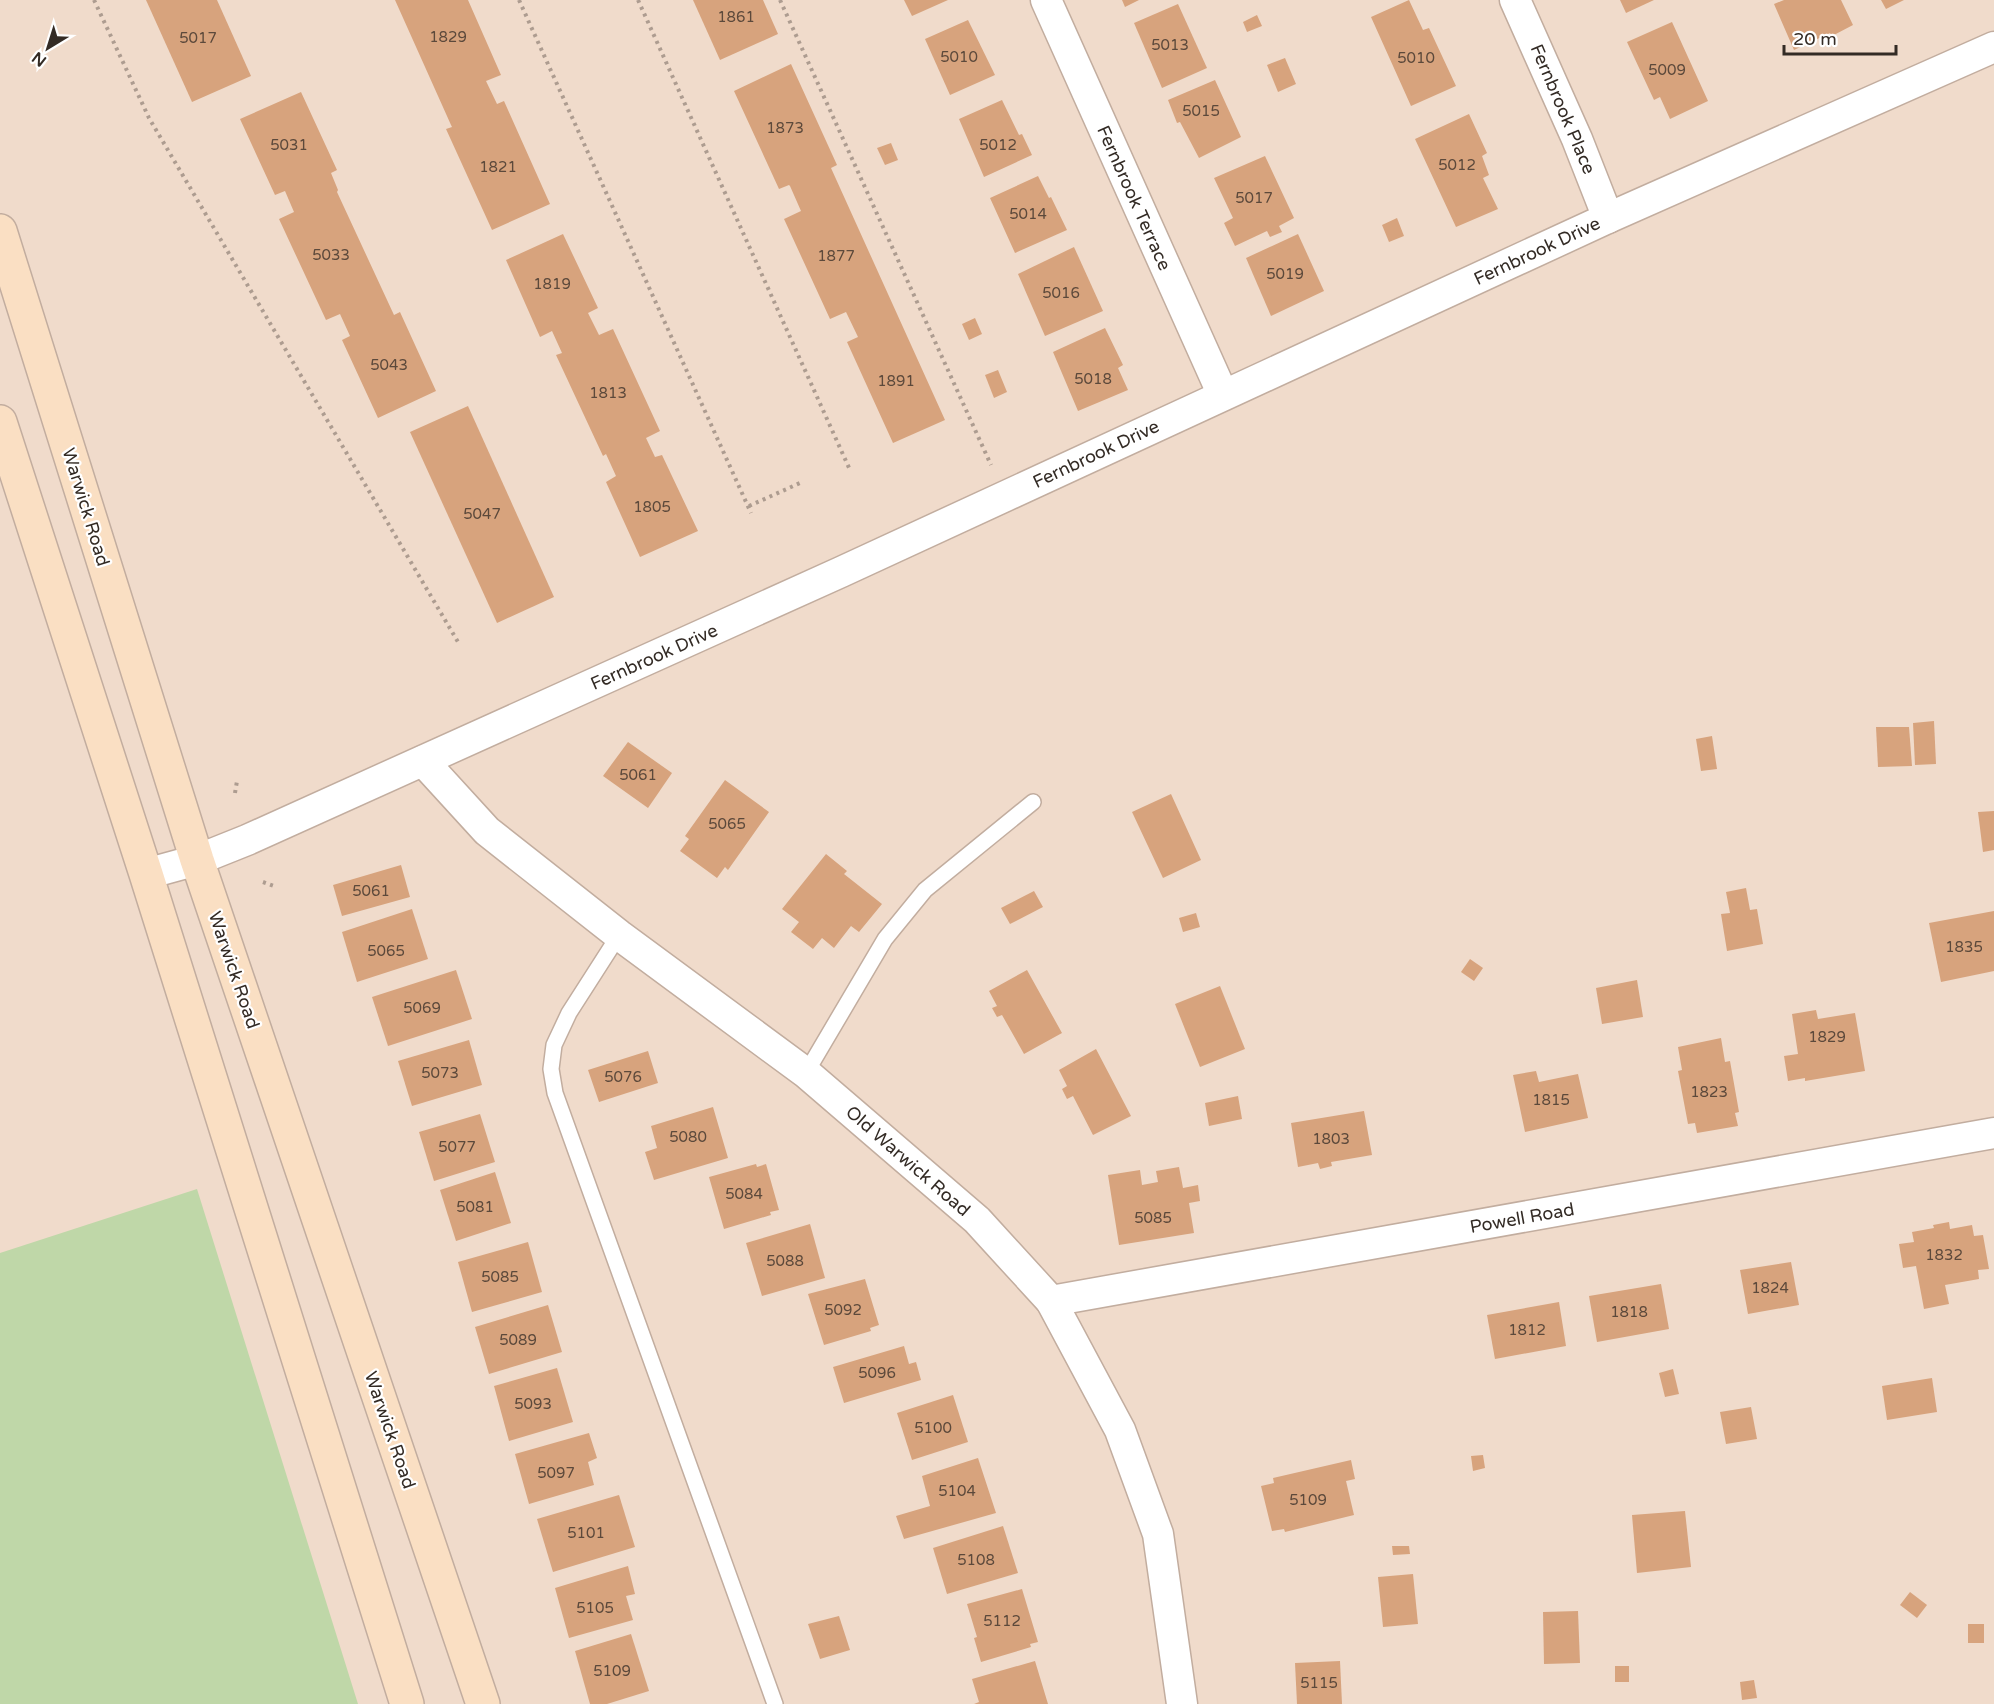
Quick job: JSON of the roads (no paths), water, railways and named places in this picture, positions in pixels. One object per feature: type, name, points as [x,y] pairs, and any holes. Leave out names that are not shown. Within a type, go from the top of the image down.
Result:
[{"type":"main road","name":"Warwick Road","points":[[0,231],[197,860],[483,1704]]},
{"type":"main road","points":[[0,422],[146,874],[407,1704]]},
{"type":"street","name":"Fernbrook Terrace","points":[[1046,0],[1223,395]]},
{"type":"street","name":"Fernbrook Place","points":[[1515,0],[1577,139],[1608,218]]},
{"type":"street","name":"Fernbrook Drive","points":[[146,874],[197,860],[247,840],[830,577],[1608,218],[1994,46]]},
{"type":"street","name":"Old Warwick Road","points":[[423,761],[487,831],[619,935],[806,1073],[977,1220],[1051,1301],[1120,1430],[1158,1534],[1182,1704]]},
{"type":"street","name":"Powell Road","points":[[1051,1301],[1994,1133]]},
{"type":"lane","points":[[806,1073],[885,939],[925,890],[1033,802]]},
{"type":"lane","points":[[619,935],[569,1013],[554,1045],[551,1068],[555,1093],[775,1704]]}]
